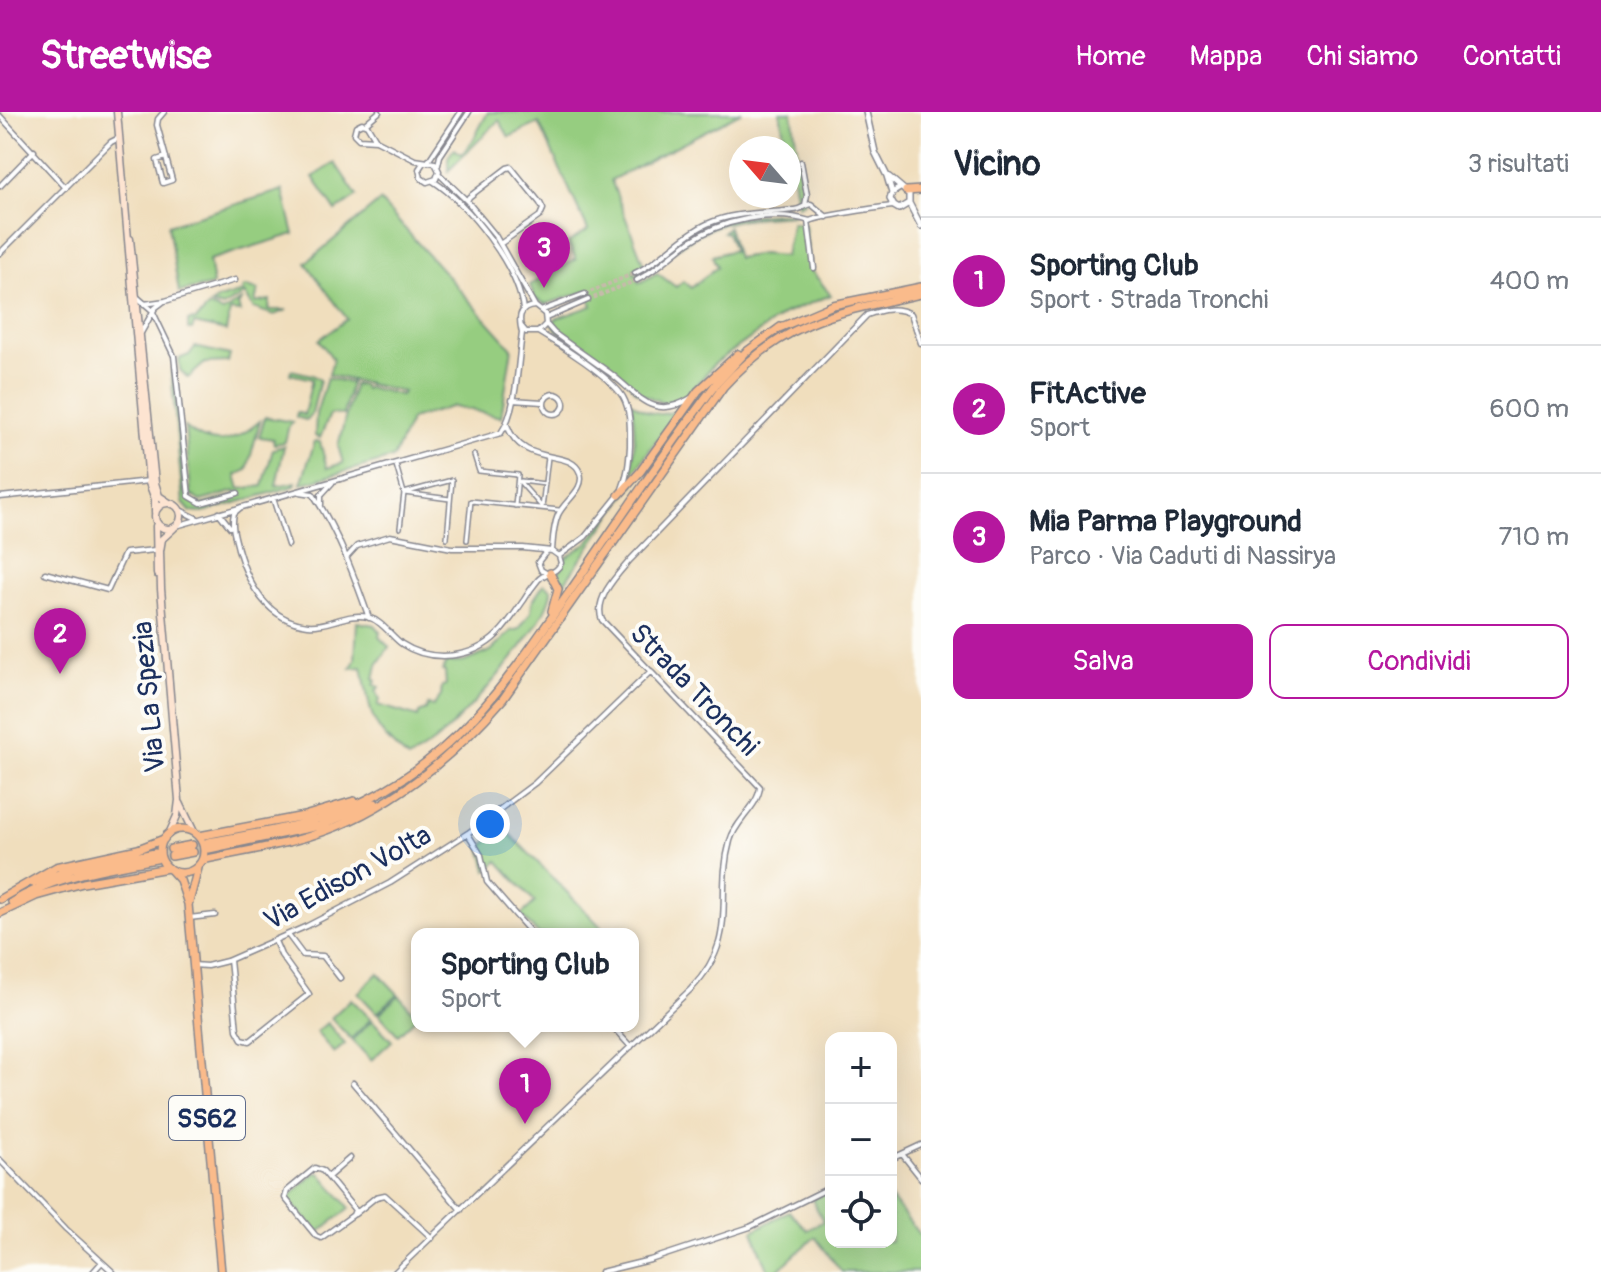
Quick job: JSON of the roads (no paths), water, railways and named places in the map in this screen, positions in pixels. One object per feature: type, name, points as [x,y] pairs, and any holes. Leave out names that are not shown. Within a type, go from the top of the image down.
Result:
[{"type":"main road","name":"Via La Spezia","points":[[117,112],[145,423]]},
{"type":"main road","points":[[906,195],[920,190]]},
{"type":"main road","points":[[619,495],[640,472],[695,394],[757,338],[833,305],[921,286]]},
{"type":"main road","points":[[0,912],[36,896],[158,867],[189,872],[201,863],[311,836],[365,814],[449,755],[503,699],[737,371],[775,341],[809,322],[843,310],[921,295]]},
{"type":"main road","name":"Via La Spezia","points":[[134,296],[149,316],[138,336],[140,382],[156,501],[155,550],[161,589]]},
{"type":"main road","points":[[399,791],[325,824],[209,846],[319,819],[376,795],[418,769],[457,738],[491,701],[521,661],[716,384],[746,352],[782,326]]},
{"type":"main road","name":"Via La Spezia","points":[[152,481],[158,494],[175,506],[181,517],[160,544],[179,800],[177,816],[160,853],[180,880],[188,904],[221,1272]]},
{"type":"main road","points":[[175,506],[163,504],[155,516],[163,529],[175,527]]},
{"type":"main road","points":[[521,661],[556,600],[557,584],[549,573]]},
{"type":"main road","points":[[0,901],[56,867],[138,849],[181,829],[196,834],[304,816],[376,795]]},
{"type":"main road","name":"Via La Spezia","points":[[179,800],[204,848],[188,904]]},
{"type":"main road","points":[[172,853],[193,849]]},
{"type":"main road","points":[[0,901],[57,874],[156,856],[56,881],[35,889],[0,912]]},
{"type":"street","points":[[164,112],[157,125],[166,157],[172,180],[163,183],[157,160],[166,157]]},
{"type":"street","points":[[379,112],[365,124],[356,126],[354,134],[359,139],[368,136],[408,157],[438,165]]},
{"type":"street","points":[[419,169],[461,112]]},
{"type":"street","points":[[469,112],[442,153],[439,174],[467,201],[500,244],[535,306],[543,310],[585,294]]},
{"type":"street","points":[[868,113],[875,152],[887,176],[894,206]]},
{"type":"street","points":[[0,116],[66,188]]},
{"type":"street","points":[[365,124],[368,136]]},
{"type":"street","points":[[0,253],[102,151],[119,138]]},
{"type":"street","points":[[102,151],[120,149]]},
{"type":"street","points":[[0,186],[34,151]]},
{"type":"street","points":[[408,157],[427,182],[433,181],[439,174]]},
{"type":"street","points":[[801,162],[807,195],[801,212],[806,220],[814,268]]},
{"type":"street","points":[[467,201],[511,167],[540,203],[543,209],[540,216],[500,244]]},
{"type":"street","points":[[887,176],[906,195],[921,226]]},
{"type":"street","points":[[175,527],[494,436],[507,425],[520,346],[521,295],[496,249],[474,218],[446,189],[433,181]]},
{"type":"street","points":[[891,196],[906,195]]},
{"type":"street","points":[[901,208],[906,195]]},
{"type":"street","points":[[883,207],[891,196]]},
{"type":"street","points":[[635,273],[655,262],[687,235],[710,223],[741,214],[796,210],[806,205],[830,218]]},
{"type":"street","points":[[637,280],[693,239],[716,228],[751,219],[830,218],[894,206],[915,218]]},
{"type":"street","points":[[817,217],[818,210]]},
{"type":"street","points":[[235,280],[165,301],[149,316],[169,342],[176,363],[188,494],[201,503],[238,493]]},
{"type":"street","points":[[538,332],[546,321],[588,300]]},
{"type":"street","points":[[523,310],[535,306]]},
{"type":"street","points":[[543,310],[552,332],[611,374],[644,403],[659,407],[673,406],[695,394]]},
{"type":"street","name":"Strada Tronchi","points":[[395,1272],[691,989],[709,968],[724,920],[730,840],[761,790],[602,620],[599,613],[607,591],[619,573],[867,315],[878,311],[905,311],[911,314],[921,343]]},
{"type":"street","points":[[521,326],[530,333],[538,332],[607,380],[624,398],[629,421],[628,474],[619,495],[585,537],[559,556]]},
{"type":"street","points":[[520,346],[530,333]]},
{"type":"street","points":[[556,393],[562,397],[564,404],[561,411],[552,414],[546,411],[543,402],[549,394],[556,393]]},
{"type":"street","points":[[512,400],[543,402]]},
{"type":"street","points":[[507,425],[510,434],[531,452],[572,462],[581,474],[578,489],[560,510],[554,523],[549,551],[538,562]]},
{"type":"street","points":[[474,455],[479,471],[518,475],[515,506]]},
{"type":"street","points":[[542,508],[548,457]]},
{"type":"street","points":[[396,464],[404,493],[400,528]]},
{"type":"street","points":[[404,493],[452,480],[447,538]]},
{"type":"street","points":[[0,497],[152,481]]},
{"type":"street","points":[[321,506],[321,495],[334,481]]},
{"type":"street","points":[[518,481],[545,484]]},
{"type":"street","points":[[518,481],[542,508]]},
{"type":"street","points":[[297,492],[313,494],[321,506],[347,557],[369,618]]},
{"type":"street","points":[[404,493],[450,499]]},
{"type":"street","points":[[273,498],[288,545]]},
{"type":"street","points":[[467,540],[471,501],[560,510]]},
{"type":"street","points":[[175,506],[189,516],[200,519]]},
{"type":"street","points":[[232,529],[234,513],[241,507]]},
{"type":"street","points":[[219,513],[232,529],[244,570],[259,598],[272,609],[305,625],[355,616],[369,618],[413,649],[443,657],[482,647],[499,634],[538,579],[538,562],[523,548]]},
{"type":"street","points":[[341,547],[353,548],[390,536],[452,548],[523,548],[549,551],[559,556],[561,563],[558,569],[538,579]]},
{"type":"street","points":[[347,557],[353,548]]},
{"type":"street","points":[[45,573],[108,590],[125,553],[155,550]]},
{"type":"street","points":[[540,568],[549,573]]},
{"type":"street","points":[[355,616],[363,601]]},
{"type":"street","name":"Via Edison Volta","points":[[193,965],[207,966],[230,960],[288,935],[390,883],[468,833],[535,783],[651,671]]},
{"type":"street","points":[[468,833],[481,855],[487,883],[527,928]]},
{"type":"street","points":[[189,918],[215,915]]},
{"type":"street","points":[[288,935],[303,955],[310,958],[323,956],[340,978]]},
{"type":"street","points":[[230,960],[237,1030],[242,1039],[250,1041],[309,994],[281,955],[275,941]]},
{"type":"street","points":[[617,1032],[631,1047]]},
{"type":"street","points":[[353,1083],[461,1210]]},
{"type":"street","points":[[897,1156],[921,1145]]},
{"type":"street","points":[[902,1154],[921,1178]]},
{"type":"street","points":[[328,1177],[350,1158]]},
{"type":"street","points":[[0,1160],[66,1229],[113,1272]]},
{"type":"street","points":[[353,1215],[355,1210],[320,1169],[312,1169],[286,1193],[286,1203],[320,1238],[353,1215],[377,1196],[387,1196],[432,1238]]},
{"type":"street","points":[[601,1272],[650,1260],[750,1227],[825,1190]]},
{"type":"street","points":[[352,1206],[366,1205]]},
{"type":"street","points":[[93,1272],[103,1262]]},
{"type":"street","points":[[401,1267],[406,1272]]},
{"type":"tunnel","points":[[585,294],[635,273]]},
{"type":"tunnel","points":[[588,300],[637,280]]},
{"type":"tunnel","points":[[192,845],[208,842]]},
{"type":"tunnel","points":[[155,853],[171,849]]},
{"type":"tunnel","points":[[193,852],[209,849]]},
{"type":"tunnel","points":[[156,859],[172,856]]},
{"type":"place","name":"Mia Parma Playground","points":[[544,288]]},
{"type":"place","name":"FitActive","points":[[60,674]]},
{"type":"place","name":"Sporting Club","points":[[525,1124]]}]
